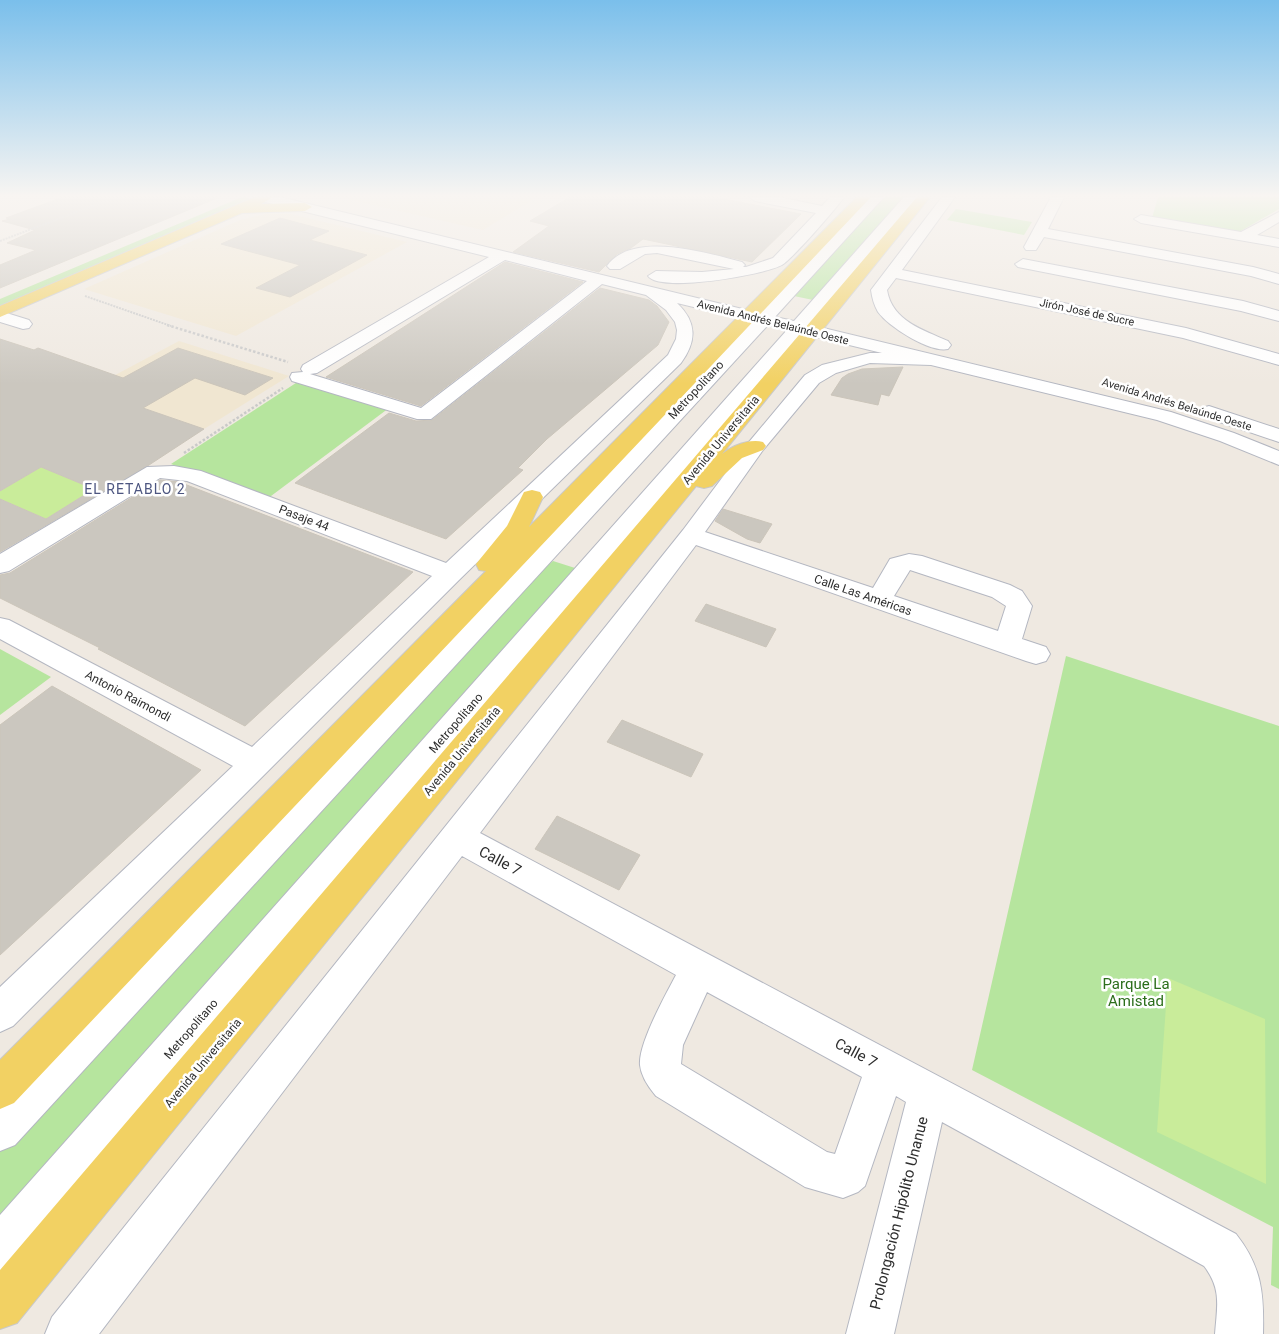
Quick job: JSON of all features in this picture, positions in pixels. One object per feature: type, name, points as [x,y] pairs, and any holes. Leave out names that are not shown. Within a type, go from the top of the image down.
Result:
[{"type":"main road","points":[[0,296],[92,259]]},
{"type":"main road","points":[[0,312],[58,287],[115,259]]},
{"type":"main road","name":"Avenida Universitaria","points":[[0,1306],[662,511],[811,323],[868,259]]},
{"type":"main road","points":[[0,1089],[758,309]]},
{"type":"main road","points":[[662,511],[698,487],[735,454],[756,446]]},
{"type":"main road","points":[[446,631],[458,600],[517,529],[532,497]]},
{"type":"street","points":[[304,373],[492,259]]},
{"type":"street","points":[[532,259],[542,264],[577,272],[583,266],[603,267]]},
{"type":"street","points":[[542,264],[553,259]]},
{"type":"street","points":[[304,373],[424,415],[603,267],[620,259]]},
{"type":"street","points":[[704,259],[756,269]]},
{"type":"street","points":[[649,282],[717,276],[756,269],[779,259]]},
{"type":"street","name":"Metropolitano","points":[[0,1130],[758,309],[808,259]]},
{"type":"street","name":"Metropolitano","points":[[0,1249],[811,323],[862,259]]},
{"type":"street","points":[[903,259],[879,290],[879,300],[887,312],[936,352]]},
{"type":"street","points":[[1006,295],[1025,259]]},
{"type":"street","points":[[1185,259],[1253,272],[1279,279]]},
{"type":"street","points":[[1023,264],[1243,306],[1262,328]]},
{"type":"street","name":"Avenida Andrés Belaúnde Oeste","points":[[603,267],[649,282],[811,323],[1042,374],[1090,388],[1227,437],[1279,459]]},
{"type":"street","name":"Jirón José de Sucre","points":[[893,273],[1186,333],[1262,328],[1279,360]]},
{"type":"street","name":"Avenida Andrés Belaúnde Oeste","points":[[649,282],[717,292]]},
{"type":"street","points":[[0,1013],[682,350],[686,332],[682,318],[649,282]]},
{"type":"street","points":[[0,316],[23,324]]},
{"type":"street","points":[[69,1334],[691,535],[756,446],[812,380],[829,369],[870,358],[936,352]]},
{"type":"street","name":"Avenida Andrés Belaúnde Oeste","points":[[1135,391],[1279,436]]},
{"type":"street","points":[[0,565],[156,472]]},
{"type":"street","name":"Pasaje 44","points":[[156,472],[174,472],[194,476],[450,574]]},
{"type":"street","name":"Calle Las Américas","points":[[691,535],[1036,654]]},
{"type":"street","points":[[879,600],[899,565],[909,562],[1001,591],[1013,597],[1019,606],[1007,644]]},
{"type":"street","name":"Antonio Raimondi","points":[[0,627],[256,764]]},
{"type":"street","name":"Calle 7","points":[[457,837],[1220,1250],[1233,1264],[1240,1283],[1238,1334]]},
{"type":"street","points":[[699,968],[664,1046],[660,1065],[663,1073],[670,1082],[820,1172],[843,1177],[850,1171],[885,1069]]},
{"type":"street","name":"Prolongación Hipólito Unanue","points":[[870,1334],[929,1092]]},
{"type":"path","points":[[58,287],[304,373]]},
{"type":"path","points":[[156,472],[304,373]]},
{"type":"shaded area","points":[[151,259],[376,259],[236,336],[84,289]]},
{"type":"shaded area","points":[[179,341],[289,376],[204,429],[89,389]]},
{"type":"green space","points":[[94,259],[114,259],[0,307],[0,299]]},
{"type":"green space","points":[[827,259],[850,259],[813,300],[794,296]]},
{"type":"green space","points":[[299,381],[389,408],[267,499],[171,464]]},
{"type":"green space","points":[[41,467],[94,489],[46,519],[0,499],[0,491]]},
{"type":"green space","points":[[553,561],[575,568],[571,579],[0,1229],[0,1151],[539,572]]},
{"type":"green space","points":[[0,649],[51,677],[0,715]]},
{"type":"green space","name":"Parque La Amistad","points":[[1066,656],[1279,726],[1279,1289],[1271,1285],[1273,1227],[972,1070]]},
{"type":"green space","points":[[1168,978],[1265,1019],[1266,1184],[1157,1132]]},
{"type":"building","points":[[14,259],[69,259],[0,288],[0,265]]},
{"type":"building","points":[[278,259],[359,259],[290,297],[256,288],[300,265]]},
{"type":"building","points":[[544,259],[612,259],[599,272]]},
{"type":"building","points":[[739,259],[755,259],[752,262]]},
{"type":"building","points":[[505,262],[583,282],[421,406],[326,377]]},
{"type":"building","points":[[600,288],[649,300],[657,306],[669,322],[658,345],[547,439],[518,468],[523,470],[446,539],[295,483],[389,413],[416,421],[432,420]]},
{"type":"building","points":[[0,339],[34,350],[38,348],[123,378],[178,348],[273,378],[245,395],[195,378],[143,408],[204,429],[149,465],[0,552],[0,499],[46,519],[94,489],[41,467],[0,491]]},
{"type":"building","points":[[903,367],[889,396],[881,394],[878,405],[831,395],[842,378],[848,374],[862,369]]},
{"type":"building","points":[[160,480],[179,482],[413,572],[245,726],[98,649],[100,648],[0,598],[0,575],[10,573]]},
{"type":"building","points":[[723,509],[772,524],[760,543],[747,539],[715,521]]},
{"type":"building","points":[[706,604],[776,629],[766,647],[695,621]]},
{"type":"building","points":[[52,686],[201,770],[0,955],[0,725]]},
{"type":"building","points":[[622,720],[703,754],[691,777],[607,742]]},
{"type":"building","points":[[557,816],[640,855],[619,890],[535,849]]},
{"type":"district","name":"EL RETABLO 2","points":[[135,489]]}]
